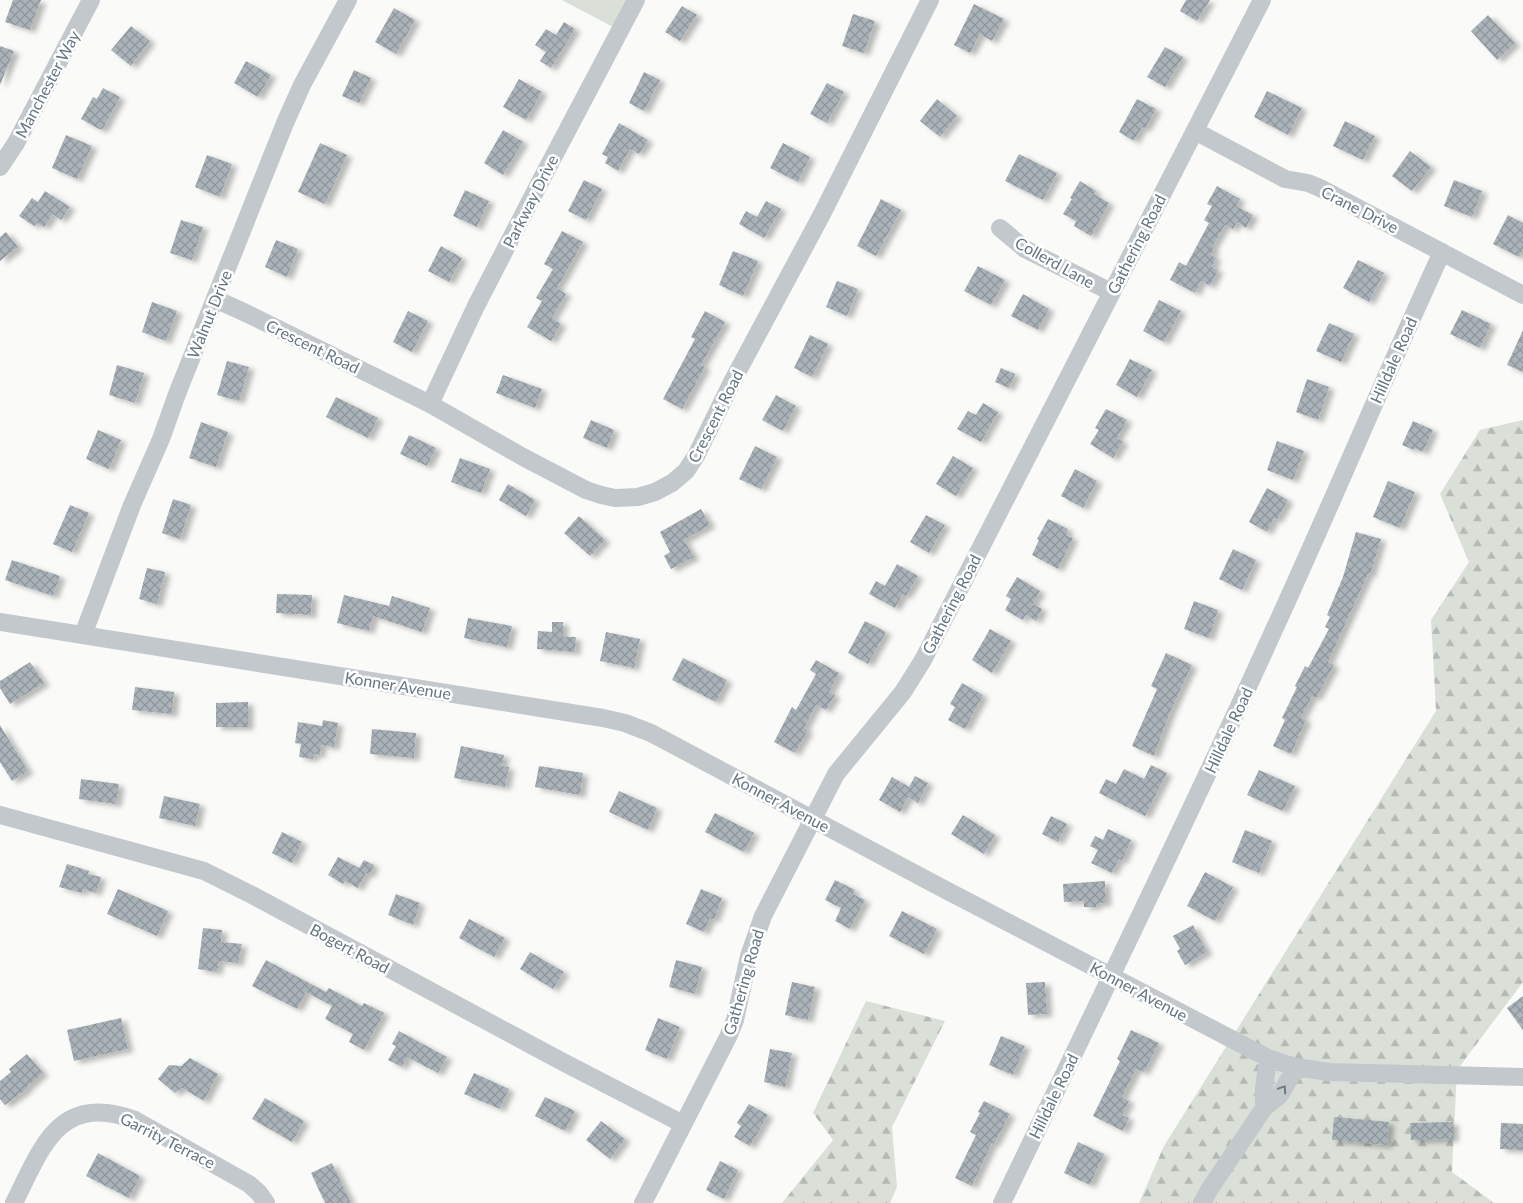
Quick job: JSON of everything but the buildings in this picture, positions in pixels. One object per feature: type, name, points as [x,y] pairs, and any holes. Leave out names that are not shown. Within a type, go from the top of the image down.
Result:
[{"type":"street","name":"Manchester Way","points":[[0,167],[16,143],[91,0]]},
{"type":"street","name":"Walnut Drive","points":[[83,635],[132,505],[161,439],[285,122],[302,85],[348,0]]},
{"type":"street","name":"Parkway Drive","points":[[430,404],[476,306],[538,184],[636,0]]},
{"type":"street","name":"Crescent Road","points":[[215,300],[248,314],[430,404],[523,457],[586,490],[615,498],[638,497],[656,492],[672,483],[686,471],[696,456],[732,382],[821,216],[930,0]]},
{"type":"street","name":"Gathering Road","points":[[643,1203],[728,1037],[735,1020],[749,956],[763,916],[836,774],[903,692],[923,660],[1262,0]]},
{"type":"street","name":"Crane Drive","points":[[1195,131],[1285,178],[1308,183],[1320,188],[1523,295]]},
{"type":"street","name":"Collerd Lane","points":[[1000,228],[1025,249],[1111,292]]},
{"type":"street","name":"Hilldale Road","points":[[1002,1203],[1274,631],[1442,252]]},
{"type":"street","name":"Konner Avenue","points":[[0,622],[625,722],[651,733],[940,887],[1268,1058],[1296,1067],[1329,1072],[1523,1077]]},
{"type":"street","name":"Bogert Road","points":[[0,815],[204,871],[683,1124]]},
{"type":"street","points":[[1264,1108],[1264,1089],[1268,1058]]},
{"type":"street","points":[[1202,1203],[1264,1108],[1280,1095],[1296,1067]]},
{"type":"street","name":"Garrity Terrace","points":[[14,1203],[44,1143],[54,1132],[64,1123],[75,1118],[99,1112],[118,1114],[135,1120],[249,1184],[266,1203]]},
{"type":"green space","points":[[562,0],[629,0],[613,27]]},
{"type":"green space","points":[[1523,420],[1523,982],[1457,1070],[1452,1172],[1494,1203],[1139,1203],[1164,1146],[1436,711],[1431,620],[1469,562],[1440,494],[1480,430]]},
{"type":"green space","points":[[866,1001],[945,1021],[892,1127],[897,1187],[890,1203],[782,1203],[833,1140],[813,1113]]}]
